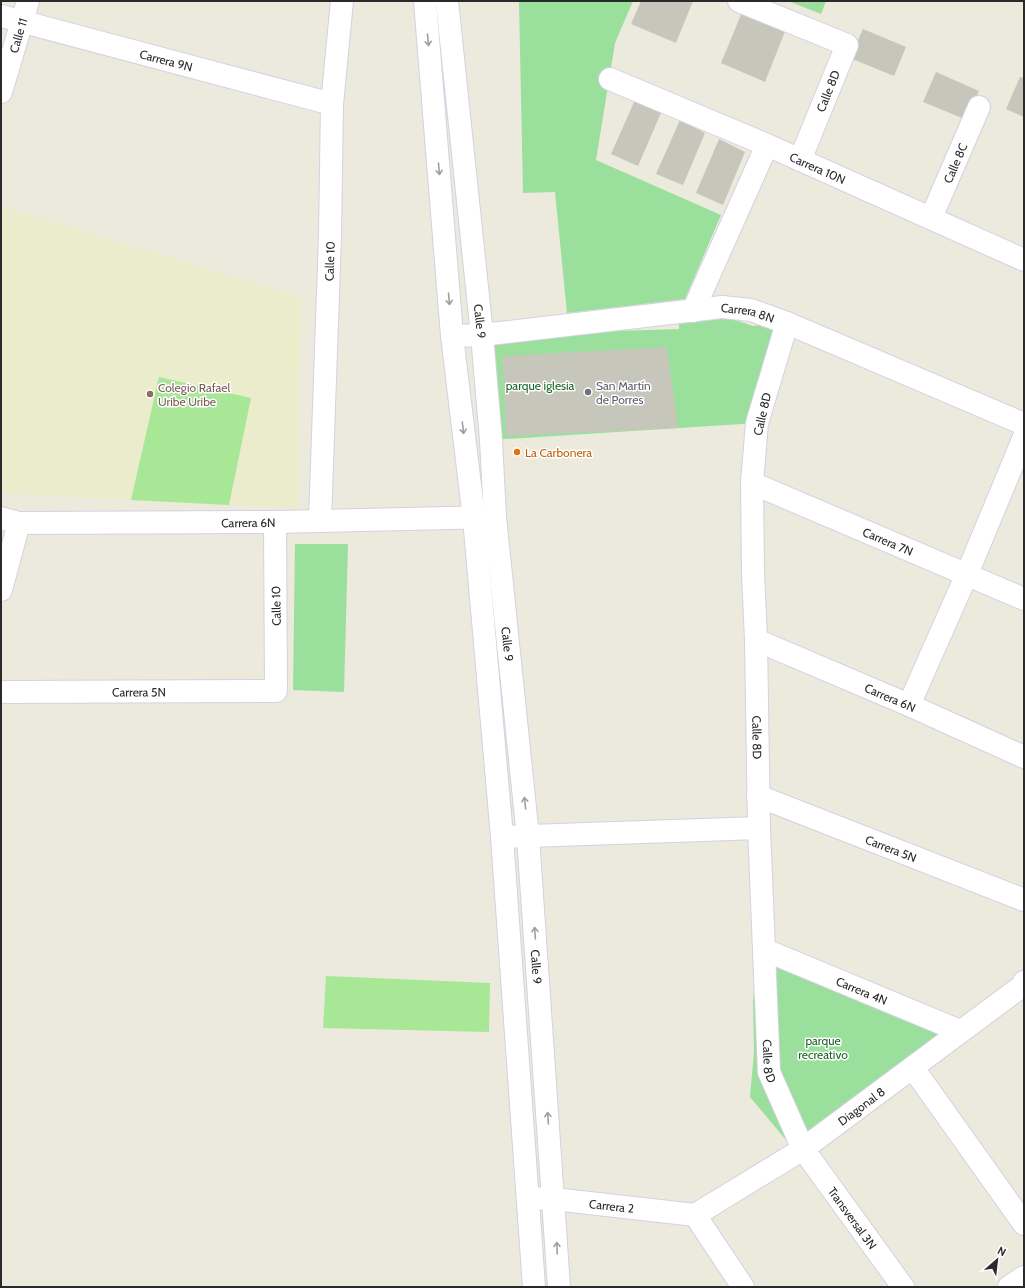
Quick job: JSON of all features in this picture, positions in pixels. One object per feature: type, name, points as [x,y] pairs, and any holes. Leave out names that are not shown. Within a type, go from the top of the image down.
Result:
[{"type":"street","name":"Calle 11","points":[[1,92],[28,1]]},
{"type":"street","name":"Calle 10","points":[[320,521],[330,236],[332,104],[342,1]]},
{"type":"street","name":"Calle 9","points":[[425,1],[452,336],[474,518],[502,837],[529,1198],[534,1287]]},
{"type":"street","name":"Calle 9","points":[[447,1],[482,335],[496,517],[528,837],[559,1287]]},
{"type":"street","name":"Calle 8D","points":[[739,1],[847,45],[800,160]]},
{"type":"street","name":"Carrera 9N","points":[[1,16],[332,104]]},
{"type":"street","name":"Carrera 10N","points":[[610,79],[767,145],[1024,260]]},
{"type":"street","name":"Calle 8C","points":[[931,218],[979,107]]},
{"type":"street","points":[[693,311],[767,145]]},
{"type":"street","name":"Carrera 8N","points":[[452,336],[482,335],[693,311],[722,306],[750,310],[787,324],[1024,424]]},
{"type":"street","name":"Calle 8D","points":[[787,324],[757,423],[752,483],[753,573],[756,640],[759,828],[769,1072],[803,1149]]},
{"type":"street","points":[[909,705],[967,574],[1024,437]]},
{"type":"street","name":"Carrera 7N","points":[[752,483],[1024,599]]},
{"type":"street","name":"Carrera 6N","points":[[10,521],[275,522],[496,517]]},
{"type":"street","points":[[1,590],[10,521]]},
{"type":"street","name":"Calle 10","points":[[275,522],[276,691]]},
{"type":"street","name":"Carrera 6N","points":[[756,640],[909,705],[1024,757]]},
{"type":"street","name":"Carrera 5N","points":[[1,692],[276,691]]},
{"type":"street","name":"Carrera 5N","points":[[758,796],[1024,900]]},
{"type":"street","points":[[502,837],[759,828]]},
{"type":"street","name":"Carrera 4N","points":[[765,950],[960,1031]]},
{"type":"street","name":"Diagonal 8","points":[[695,1215],[803,1149],[960,1031],[1023,986]]},
{"type":"street","points":[[912,1068],[1024,1224]]},
{"type":"street","name":"Transversal 3N","points":[[803,1149],[903,1287]]},
{"type":"street","name":"Carrera 2","points":[[529,1198],[554,1199],[695,1215]]},
{"type":"street","points":[[695,1215],[743,1287]]},
{"type":"street","points":[[1009,1287],[1024,1277]]},
{"type":"shaded area","name":"Colegio Rafael Uribe Uribe","points":[[1,206],[301,297],[298,508],[14,494],[1,490]]},
{"type":"green space","points":[[519,1],[633,1],[615,43],[596,160],[721,215],[685,299],[567,313],[555,192],[523,193]]},
{"type":"green space","points":[[788,1],[826,1],[821,14]]},
{"type":"green space","name":"parque iglesia","points":[[729,318],[753,326],[787,323],[757,423],[491,440],[482,335],[679,329],[679,324]]},
{"type":"green space","points":[[159,377],[251,398],[229,505],[131,500]]},
{"type":"green space","points":[[295,544],[348,544],[344,692],[293,690]]},
{"type":"green space","name":"parque recreativo","points":[[758,958],[960,1031],[796,1152],[750,1097],[754,1052],[753,1001]]},
{"type":"green space","points":[[326,976],[490,983],[489,1032],[323,1028]]},
{"type":"building","points":[[641,1],[693,1],[676,43],[631,24]]},
{"type":"building","points":[[743,10],[786,29],[765,82],[721,63]]},
{"type":"building","points":[[863,29],[906,47],[894,76],[850,58]]},
{"type":"building","points":[[936,72],[979,91],[967,120],[923,102]]},
{"type":"building","points":[[1020,77],[1024,78],[1024,117],[1006,109]]},
{"type":"building","points":[[635,100],[661,113],[638,166],[611,154]]},
{"type":"building","points":[[680,120],[705,133],[683,185],[656,174]]},
{"type":"building","points":[[719,139],[745,152],[723,205],[696,193]]},
{"type":"building","name":"San Martín de Porres","points":[[667,347],[678,428],[506,436],[502,356]]},
{"type":"place","name":"San Martín de Porres","points":[[588,392]]},
{"type":"place","name":"Colegio Rafael Uribe Uribe","points":[[150,394]]},
{"type":"place","name":"La Carbonera","points":[[517,452]]}]
